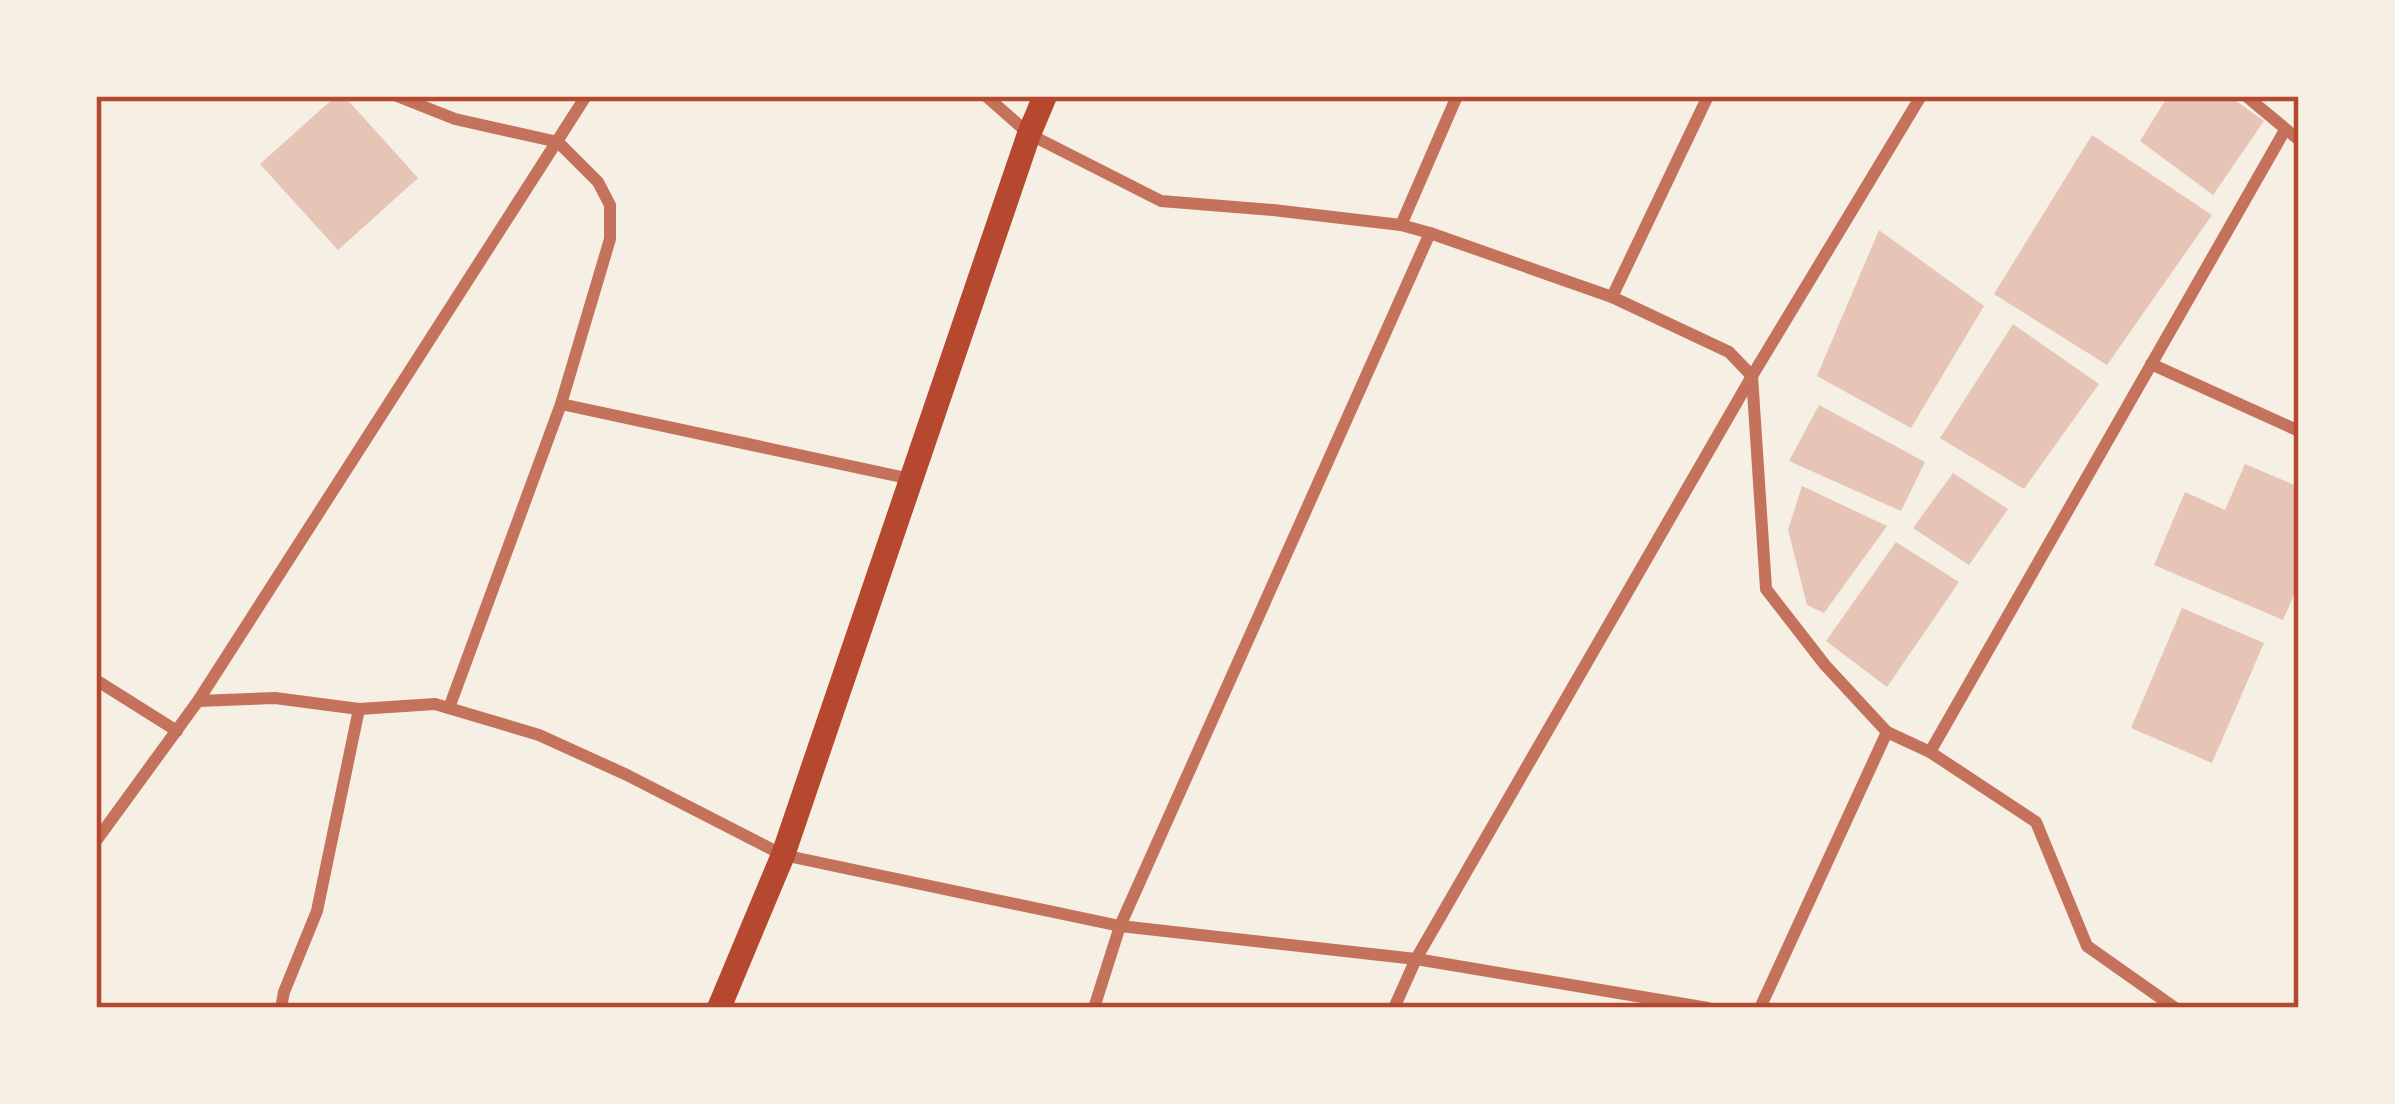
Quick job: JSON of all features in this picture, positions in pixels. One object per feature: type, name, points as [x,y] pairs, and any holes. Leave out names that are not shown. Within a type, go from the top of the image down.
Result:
[{"type":"main road","points":[[719,1008],[783,855],[1045,96]]},
{"type":"street","points":[[397,96],[455,119],[558,142],[598,182],[610,205],[610,239],[561,404],[449,708]]},
{"type":"street","points":[[96,842],[198,701],[586,96]]},
{"type":"street","points":[[986,96],[1029,134],[1161,201],[1401,225],[1612,297],[1729,352],[1752,376],[1766,590],[1887,731],[1930,752],[2036,822],[2087,946],[2175,1008]]},
{"type":"street","points":[[1401,225],[1456,96]]},
{"type":"street","points":[[1612,297],[1708,96]]},
{"type":"street","points":[[1394,1008],[1416,959],[1752,376],[1921,96]]},
{"type":"street","points":[[2246,96],[2299,140]]},
{"type":"street","points":[[1930,752],[2285,130]]},
{"type":"street","points":[[1094,1008],[1120,926],[1430,233]]},
{"type":"street","points":[[2151,364],[2299,431]]},
{"type":"street","points":[[561,404],[911,479]]},
{"type":"street","points":[[96,680],[177,731]]},
{"type":"street","points":[[198,701],[275,698],[359,709],[435,704],[539,735],[783,855],[1120,926],[1416,959],[1708,1008]]},
{"type":"street","points":[[281,1008],[317,911],[359,709]]},
{"type":"street","points":[[1760,1008],[1887,731]]},
{"type":"building","points":[[336,96],[344,96],[418,178],[338,250],[260,164]]},
{"type":"building","points":[[2168,96],[2229,96],[2264,121],[2213,195],[2140,141]]},
{"type":"building","points":[[2092,135],[2212,215],[2107,365],[1994,294]]},
{"type":"building","points":[[1879,230],[1984,306],[1911,428],[1817,376]]},
{"type":"building","points":[[2013,324],[2099,384],[2024,489],[1940,438]]},
{"type":"building","points":[[1819,405],[1925,462],[1901,511],[1789,461]]},
{"type":"building","points":[[2245,464],[2299,487],[2299,583],[2283,620],[2154,565],[2185,492],[2225,510]]},
{"type":"building","points":[[1953,473],[2008,509],[1969,565],[1913,528]]},
{"type":"building","points":[[1802,486],[1887,526],[1824,613],[1807,605],[1788,530]]},
{"type":"building","points":[[1896,542],[1959,582],[1887,687],[1826,641]]},
{"type":"building","points":[[2182,608],[2264,643],[2212,763],[2131,728]]}]
